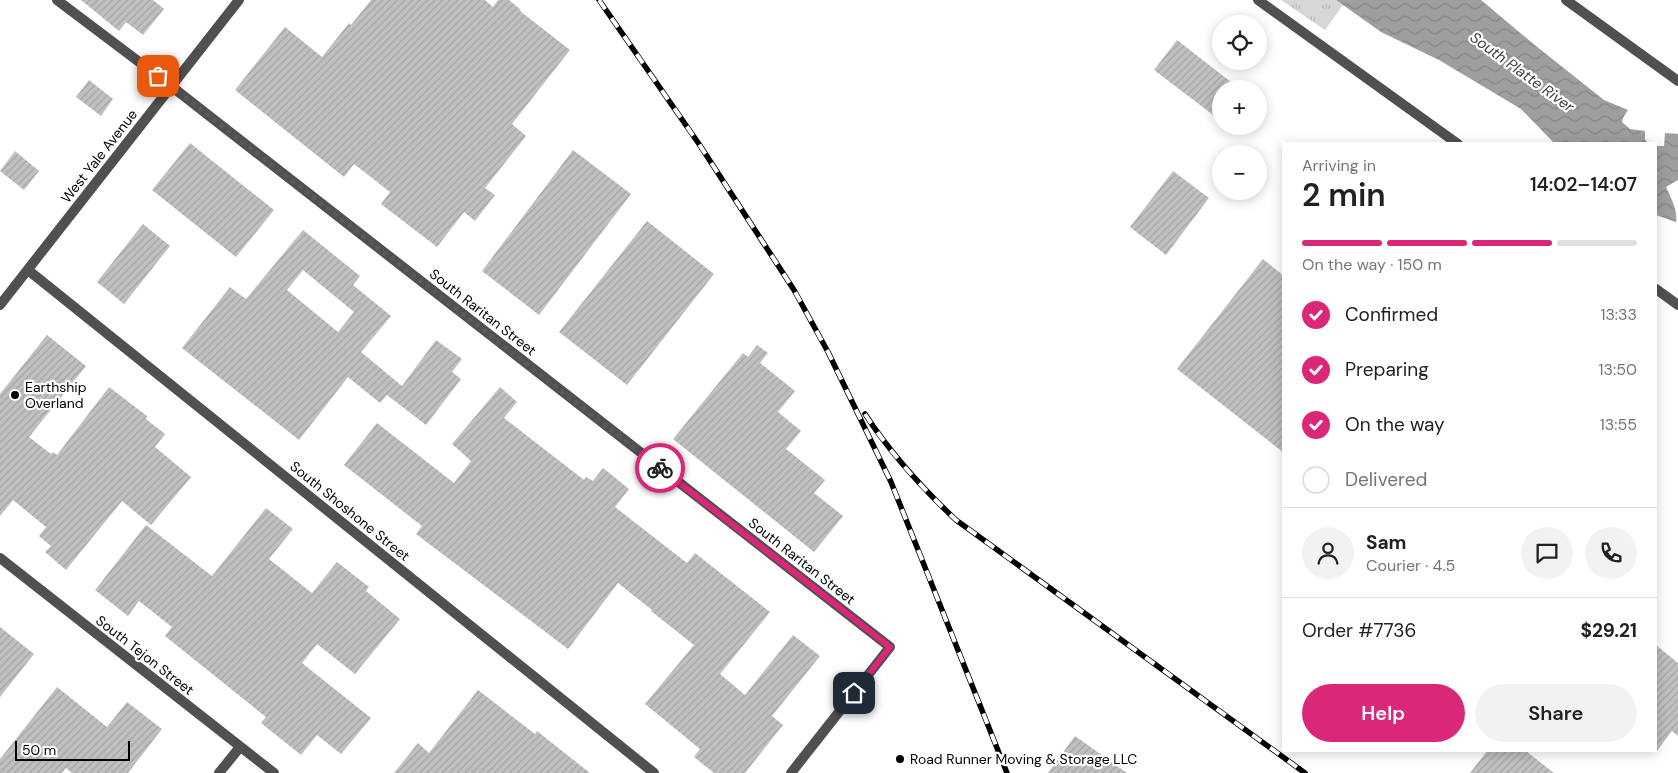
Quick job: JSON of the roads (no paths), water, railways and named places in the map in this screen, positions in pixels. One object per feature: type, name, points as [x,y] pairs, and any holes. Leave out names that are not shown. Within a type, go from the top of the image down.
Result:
[{"type":"street","name":"South Raritan Street","points":[[57,0],[172,86],[890,647],[791,773]]},
{"type":"street","name":"West Yale Avenue","points":[[0,305],[239,0]]},
{"type":"street","points":[[1258,0],[1455,142]]},
{"type":"street","points":[[1566,0],[1678,81]]},
{"type":"street","name":"South Shoshone Street","points":[[28,270],[654,773]]},
{"type":"street","points":[[1657,291],[1678,305]]},
{"type":"street","name":"South Tejon Street","points":[[0,558],[274,773]]},
{"type":"street","points":[[219,773],[240,747]]},
{"type":"water","name":"South Platte River","points":[[1336,0],[1481,0],[1604,100],[1628,110],[1622,122],[1630,129],[1645,131],[1647,142],[1553,142],[1521,109],[1439,60],[1381,32]]},
{"type":"water","points":[[1665,133],[1678,134],[1678,180],[1666,187],[1675,209],[1676,222],[1657,215],[1657,146],[1664,146]]},
{"type":"railway","points":[[599,0],[699,144],[794,290],[828,352],[891,482],[1007,773]]},
{"type":"railway","points":[[865,414],[907,470],[956,520],[1305,773]]},
{"type":"place","name":"Earthship Overland","points":[[15,395]]},
{"type":"place","name":"Road Runner Moving & Storage LLC","points":[[900,759]]}]
